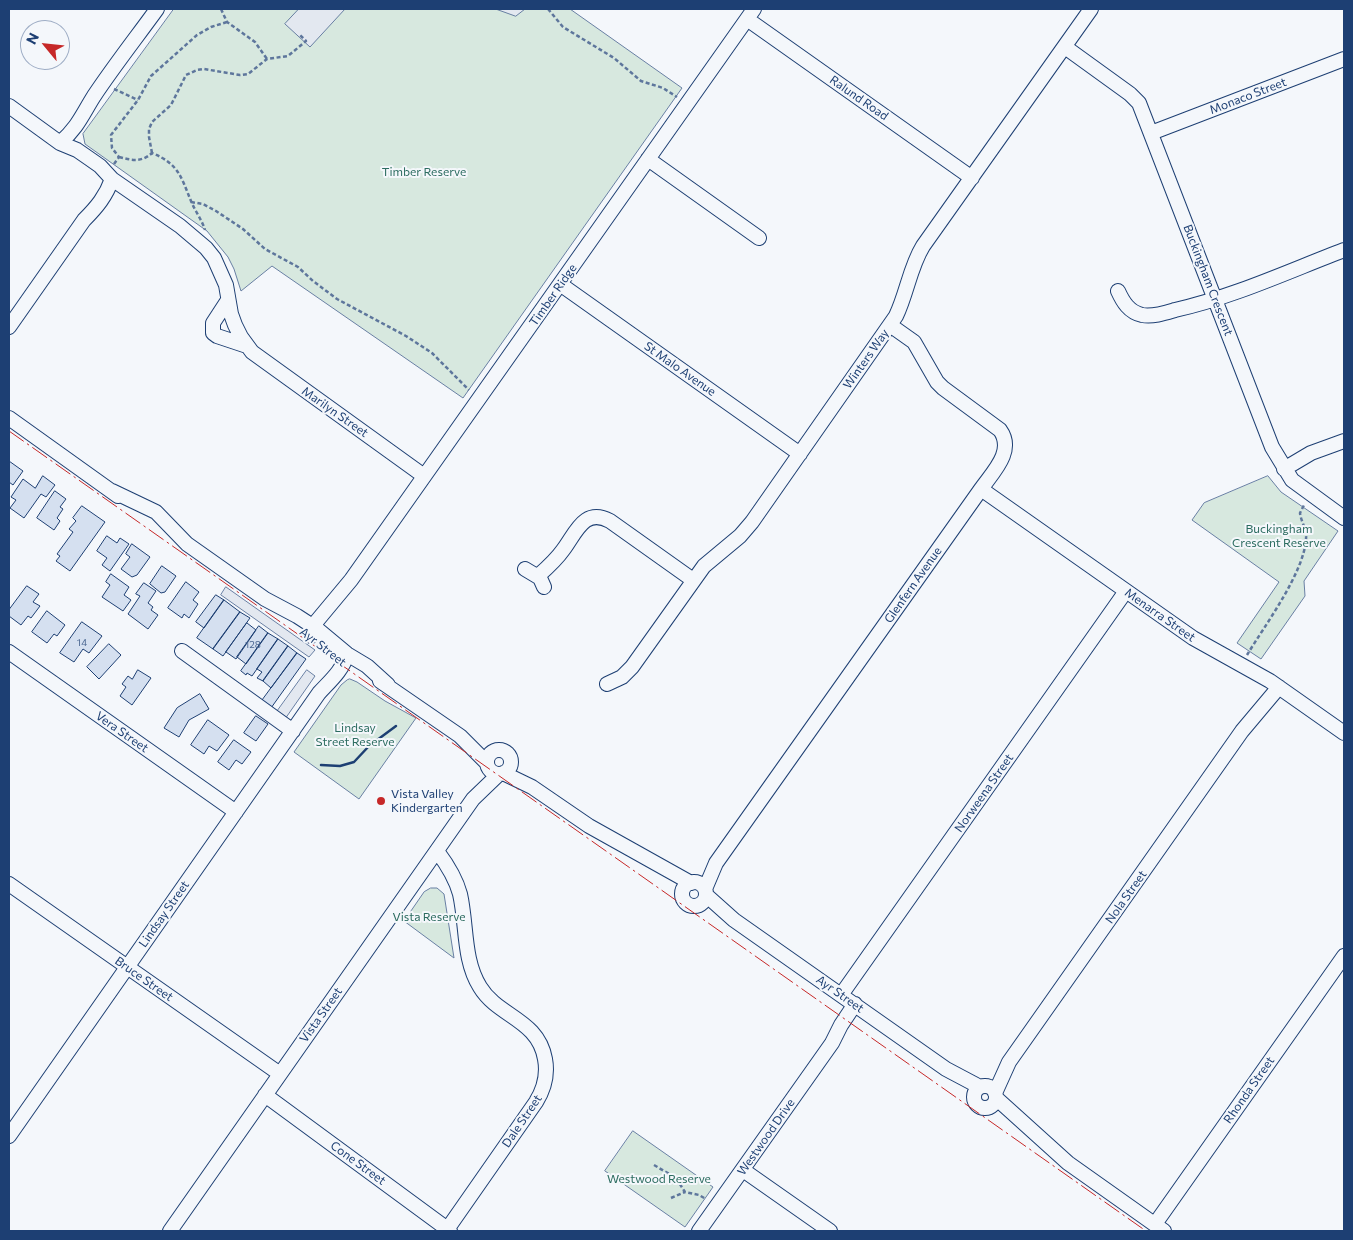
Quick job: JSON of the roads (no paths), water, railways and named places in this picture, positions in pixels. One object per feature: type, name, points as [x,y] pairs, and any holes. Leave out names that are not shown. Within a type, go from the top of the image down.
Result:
[{"type":"street","points":[[60,143],[76,126],[93,98],[157,9]]},
{"type":"street","name":"Winters Way","points":[[607,684],[622,677],[632,667],[693,580],[711,559],[746,530],[800,454],[890,325],[905,297],[918,254],[1065,47],[1083,11]]},
{"type":"street","name":"Timber Ridge","points":[[314,631],[328,606],[351,580],[750,14]]},
{"type":"street","name":"Ralund Road","points":[[750,14],[972,178]]},
{"type":"street","name":"Buckingham Crescent","points":[[1065,47],[1134,97],[1143,111],[1267,436],[1284,469],[1299,486],[1344,518]]},
{"type":"street","name":"Monaco Street","points":[[1151,133],[1344,59]]},
{"type":"street","name":"Marilyn Street","points":[[9,106],[60,143],[78,150],[90,158],[112,179],[180,226],[206,248],[221,272],[235,325],[247,346],[258,358],[424,476]]},
{"type":"street","points":[[648,160],[759,238]]},
{"type":"street","points":[[9,326],[84,220],[97,195],[112,179]]},
{"type":"street","points":[[1118,292],[1128,308],[1143,315],[1173,311],[1215,299],[1344,250]]},
{"type":"street","name":"St Malo Avenue","points":[[560,284],[800,454]]},
{"type":"street","name":"Marilyn Street","points":[[228,300],[213,323],[213,333],[247,346]]},
{"type":"street","name":"Glenfern Avenue","points":[[688,902],[685,887],[699,887],[1003,458],[1006,445],[1003,434],[943,388],[932,374],[914,342],[890,325]]},
{"type":"street","name":"Ayr Street","points":[[9,418],[112,491],[156,512],[188,544],[314,631],[343,659],[367,666],[388,685],[497,765],[589,826],[699,887],[734,920],[946,1069],[989,1094],[1068,1163],[1160,1228]]},
{"type":"street","points":[[1284,469],[1311,453],[1344,440]]},
{"type":"street","name":"Menarra Street","points":[[981,488],[1193,638],[1274,684],[1344,733]]},
{"type":"street","points":[[524,568],[541,582],[580,525],[596,516],[610,521],[693,580]]},
{"type":"street","name":"Norweena Street","points":[[842,995],[1126,591]]},
{"type":"street","points":[[182,651],[293,730]]},
{"type":"street","name":"Vera Street","points":[[9,652],[236,812]]},
{"type":"street","name":"Lindsay Street","points":[[9,1136],[14,1119],[127,967],[343,659]]},
{"type":"street","name":"Nola Street","points":[[989,1094],[1274,684]]},
{"type":"street","name":"Vista Street","points":[[170,1231],[497,765]]},
{"type":"street","name":"Dale Street","points":[[437,851],[449,870],[460,894],[470,961],[480,988],[490,999],[535,1035],[543,1048],[547,1067],[544,1086],[536,1102],[448,1231]]},
{"type":"street","name":"Ayr Street","points":[[650,860],[688,902],[734,920]]},
{"type":"street","name":"Bruce Street","points":[[9,884],[280,1074]]},
{"type":"street","points":[[688,902],[697,906],[703,902],[699,887]]},
{"type":"street","name":"Rhonda Street","points":[[1160,1228],[1344,956]]},
{"type":"street","name":"Westwood Drive","points":[[699,1231],[832,1043],[840,1025],[858,1007]]},
{"type":"street","name":"Ayr Street","points":[[946,1069],[974,1100],[974,1093],[989,1094]]},
{"type":"street","name":"Cone Street","points":[[265,1095],[448,1231]]},
{"type":"street","points":[[743,1170],[830,1231]]},
{"type":"place","name":"Vista Valley Kindergarten","points":[[381,801]]},
{"type":"park label","name":"Timber Reserve","points":[[424,172]]},
{"type":"park label","name":"Buckingham Crescent Reserve","points":[[1279,536]]},
{"type":"park label","name":"Lindsay Street Reserve","points":[[355,735]]},
{"type":"park label","name":"Vista Reserve","points":[[429,917]]},
{"type":"park label","name":"Westwood Reserve","points":[[659,1179]]}]
